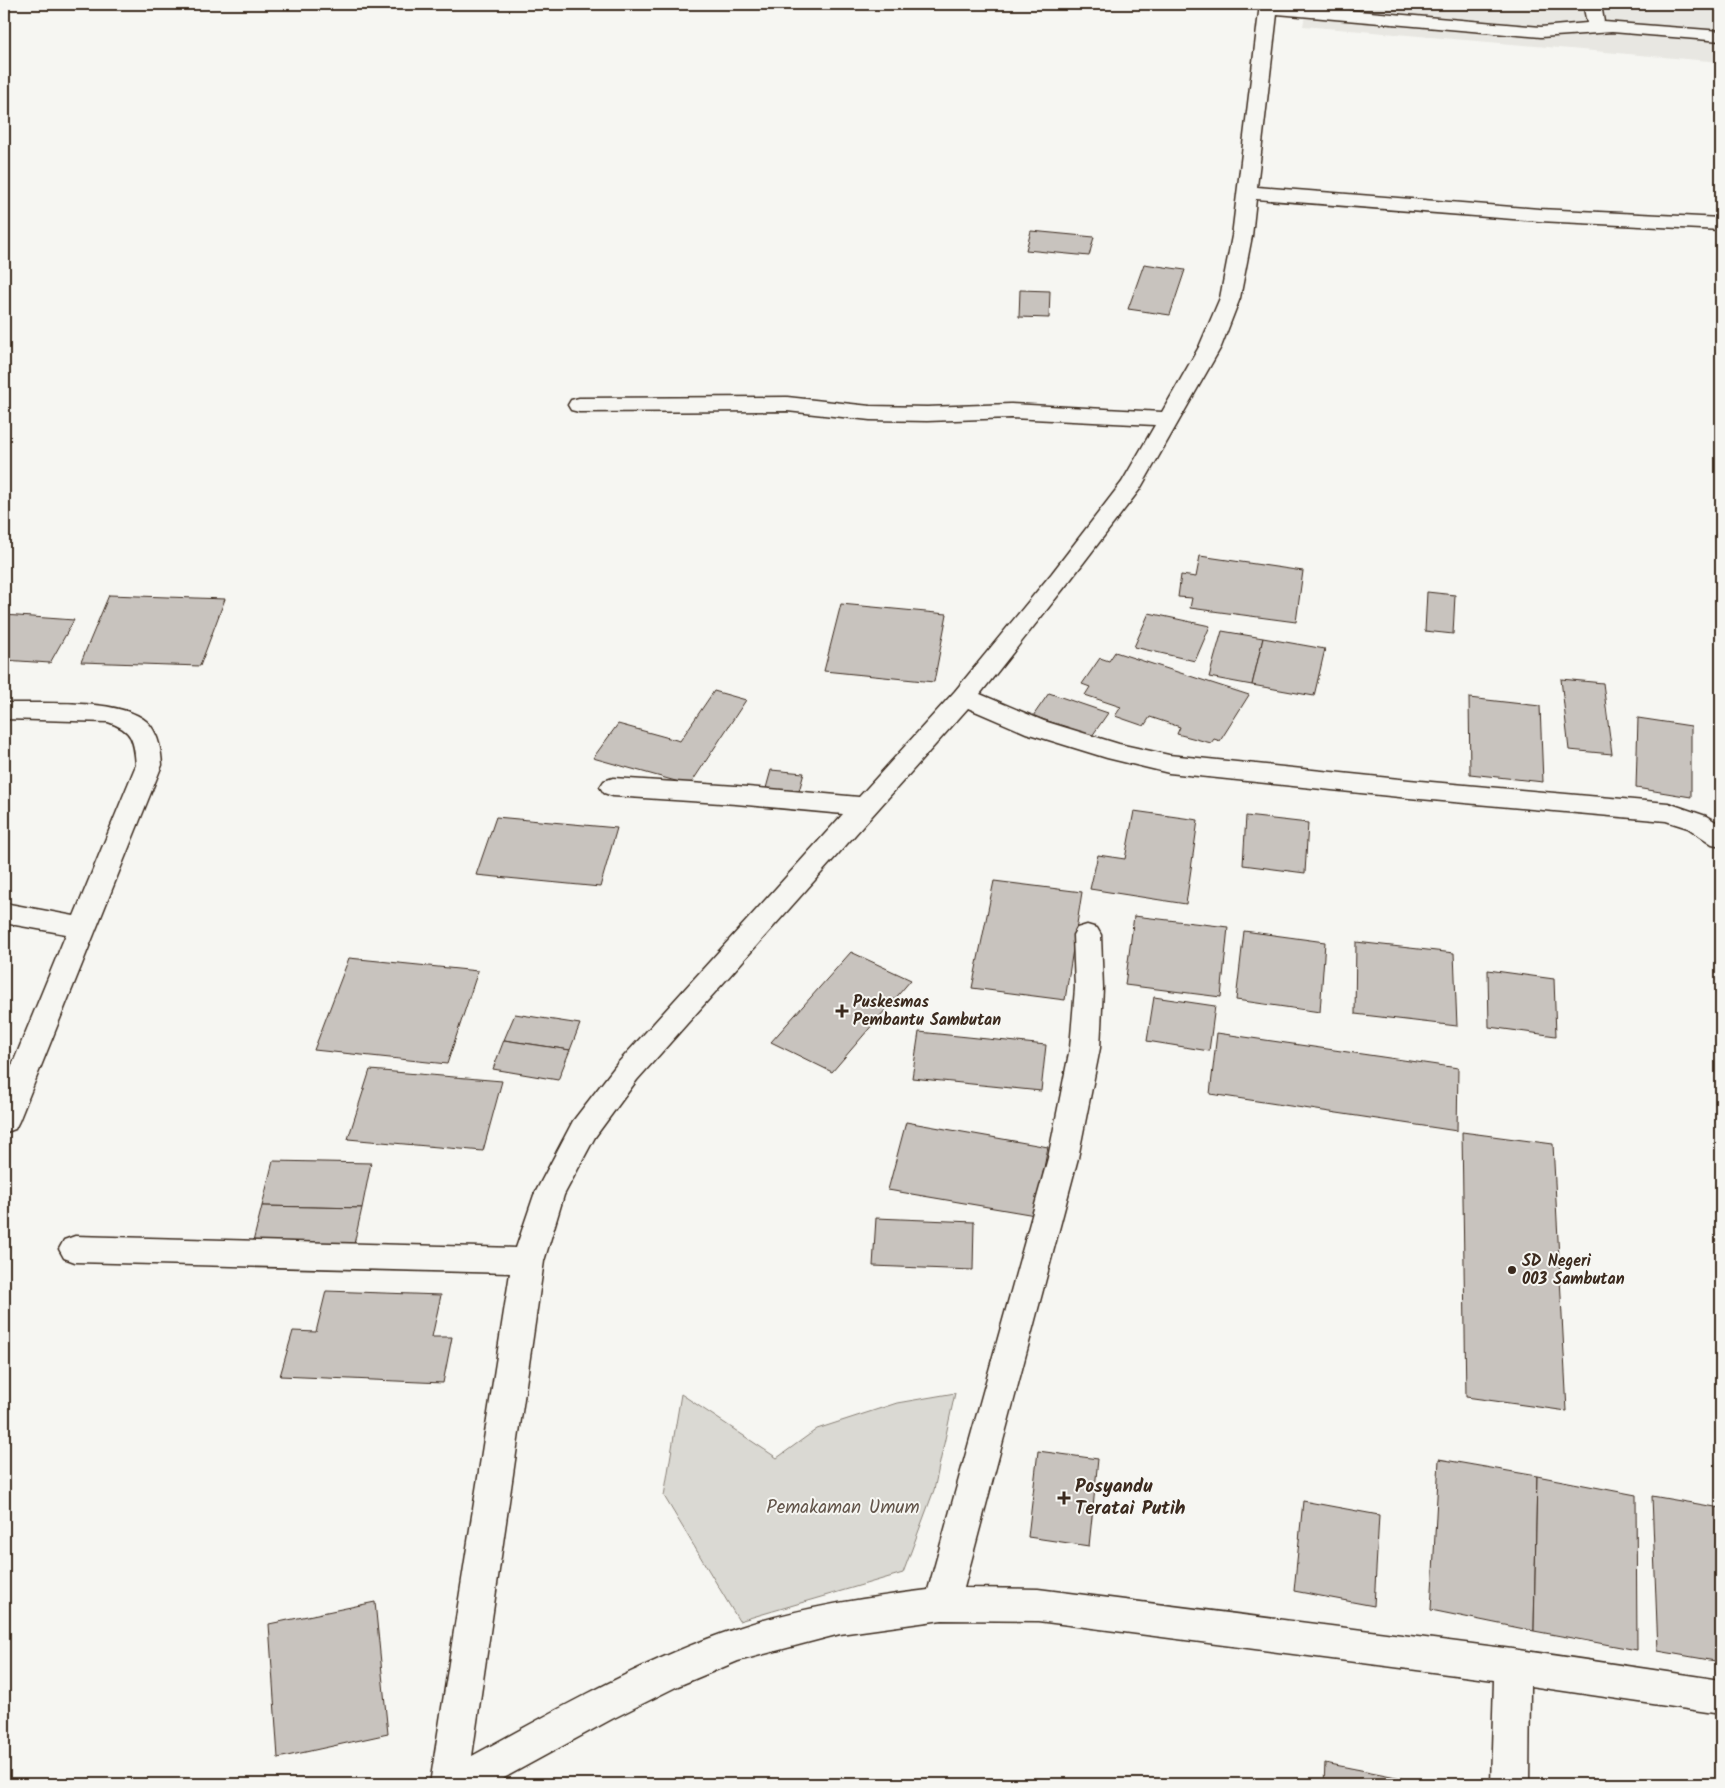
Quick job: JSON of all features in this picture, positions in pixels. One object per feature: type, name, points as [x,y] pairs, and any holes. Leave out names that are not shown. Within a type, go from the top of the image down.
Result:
[{"type":"street","points":[[1592,4],[1596,27]]},
{"type":"street","points":[[448,1784],[528,1260],[548,1195],[584,1129],[627,1072],[964,697],[1060,578],[1132,484],[1210,347],[1230,298],[1248,192],[1268,6],[1348,9],[1548,32],[1596,27],[1721,36]]},
{"type":"street","points":[[1248,192],[1539,215],[1721,224]]},
{"type":"street","points":[[579,406],[787,404],[870,413],[1012,412],[1168,419]]},
{"type":"street","points":[[964,697],[1035,727],[1116,752],[1169,764],[1409,789],[1668,812],[1697,822],[1721,837]]},
{"type":"street","points":[[4,711],[109,714],[128,720],[140,730],[147,744],[149,765],[4,1121]]},
{"type":"street","points":[[613,787],[736,795],[864,807]]},
{"type":"street","points":[[4,913],[82,927]]},
{"type":"street","points":[[942,1604],[1064,1158],[1084,1048],[1089,988],[1087,935]]},
{"type":"street","points":[[75,1249],[528,1260]]},
{"type":"street","points":[[457,1784],[599,1707],[665,1674],[736,1646],[840,1618],[942,1604],[1038,1604],[1512,1666],[1721,1697]]},
{"type":"street","points":[[1510,1784],[1512,1666]]},
{"type":"shaded area","points":[[1307,4],[1721,4],[1721,62],[1303,26]]},
{"type":"green space","name":"Pemakaman Umum","points":[[955,1393],[934,1490],[903,1573],[739,1621],[664,1496],[681,1394],[777,1458],[817,1429],[897,1403]]},
{"type":"building","points":[[1031,231],[1094,237],[1089,256],[1026,250]]},
{"type":"building","points":[[1144,264],[1185,270],[1170,315],[1128,309]]},
{"type":"building","points":[[1020,290],[1050,291],[1049,318],[1019,317]]},
{"type":"building","points":[[1200,556],[1303,571],[1296,622],[1190,608],[1192,598],[1178,597],[1181,575],[1196,577]]},
{"type":"building","points":[[1427,592],[1455,595],[1453,634],[1425,631]]},
{"type":"building","points":[[109,595],[225,599],[200,666],[81,662]]},
{"type":"building","points":[[841,604],[947,614],[934,682],[824,671]]},
{"type":"building","points":[[1149,613],[1210,626],[1195,661],[1134,647]]},
{"type":"building","points":[[4,615],[74,620],[50,663],[4,660]]},
{"type":"building","points":[[1222,631],[1263,638],[1252,685],[1209,677]]},
{"type":"building","points":[[1263,638],[1325,649],[1314,696],[1252,685]]},
{"type":"building","points":[[1115,652],[1249,695],[1220,741],[1214,739],[1211,743],[1177,734],[1180,727],[1150,717],[1144,726],[1115,716],[1121,707],[1085,695],[1090,687],[1082,684],[1100,658],[1109,661]]},
{"type":"building","points":[[1561,679],[1603,683],[1612,754],[1569,750]]},
{"type":"building","points":[[714,691],[746,700],[690,785],[593,758],[618,724],[680,741]]},
{"type":"building","points":[[1049,693],[1108,713],[1092,736],[1033,716]]},
{"type":"building","points":[[1469,698],[1540,706],[1543,782],[1470,774]]},
{"type":"building","points":[[1638,718],[1691,726],[1691,797],[1636,788]]},
{"type":"building","points":[[771,770],[804,773],[798,795],[765,792]]},
{"type":"building","points":[[1134,811],[1198,820],[1186,904],[1090,889],[1098,855],[1125,859]]},
{"type":"building","points":[[1246,816],[1308,823],[1305,873],[1243,865]]},
{"type":"building","points":[[496,817],[617,828],[600,887],[476,875]]},
{"type":"building","points":[[994,881],[1082,892],[1065,1000],[972,988]]},
{"type":"building","points":[[1134,916],[1228,927],[1221,997],[1125,985]]},
{"type":"building","points":[[1244,931],[1325,942],[1320,1012],[1236,1000]]},
{"type":"building","points":[[1356,942],[1454,953],[1457,1026],[1355,1014]]},
{"type":"building","name":"Puskesmas Pembantu Sambutan","points":[[851,952],[911,980],[832,1072],[771,1042]]},
{"type":"building","points":[[349,958],[478,971],[447,1064],[314,1050]]},
{"type":"building","points":[[1488,970],[1554,979],[1556,1036],[1489,1027]]},
{"type":"building","points":[[1154,997],[1215,1006],[1209,1051],[1147,1041]]},
{"type":"building","points":[[515,1014],[580,1024],[570,1050],[504,1040]]},
{"type":"building","points":[[919,1032],[1046,1045],[1041,1091],[912,1078]]},
{"type":"building","points":[[1217,1033],[1458,1068],[1457,1131],[1210,1094]]},
{"type":"building","points":[[504,1040],[570,1050],[558,1080],[493,1069]]},
{"type":"building","points":[[370,1070],[502,1081],[483,1151],[348,1139]]},
{"type":"building","points":[[906,1122],[1048,1147],[1035,1215],[888,1190]]},
{"type":"building","name":"SD Negeri 003 Sambutan","points":[[1462,1132],[1553,1144],[1567,1411],[1466,1397]]},
{"type":"building","points":[[273,1161],[371,1163],[362,1208],[262,1206]]},
{"type":"building","points":[[262,1206],[362,1208],[352,1253],[251,1250]]},
{"type":"building","points":[[876,1218],[974,1222],[973,1270],[873,1266]]},
{"type":"building","points":[[326,1291],[441,1295],[432,1337],[452,1337],[443,1383],[280,1376],[293,1331],[316,1332]]},
{"type":"building","name":"Posyandu Teratai Putih","points":[[1038,1451],[1098,1459],[1089,1546],[1028,1537]]},
{"type":"building","points":[[1439,1459],[1537,1476],[1534,1631],[1431,1610]]},
{"type":"building","points":[[1537,1476],[1636,1495],[1637,1650],[1534,1631]]},
{"type":"building","points":[[1652,1496],[1721,1508],[1721,1662],[1658,1651]]},
{"type":"building","points":[[1303,1501],[1379,1515],[1374,1606],[1294,1591]]},
{"type":"building","points":[[375,1602],[388,1734],[278,1758],[269,1624]]},
{"type":"building","points":[[1325,1763],[1432,1784],[1324,1784]]},
{"type":"place","name":"Puskesmas Pembantu Sambutan","points":[[842,1011]]},
{"type":"place","name":"SD Negeri 003 Sambutan","points":[[1512,1270]]},
{"type":"place","name":"Posyandu Teratai Putih","points":[[1064,1498]]}]
